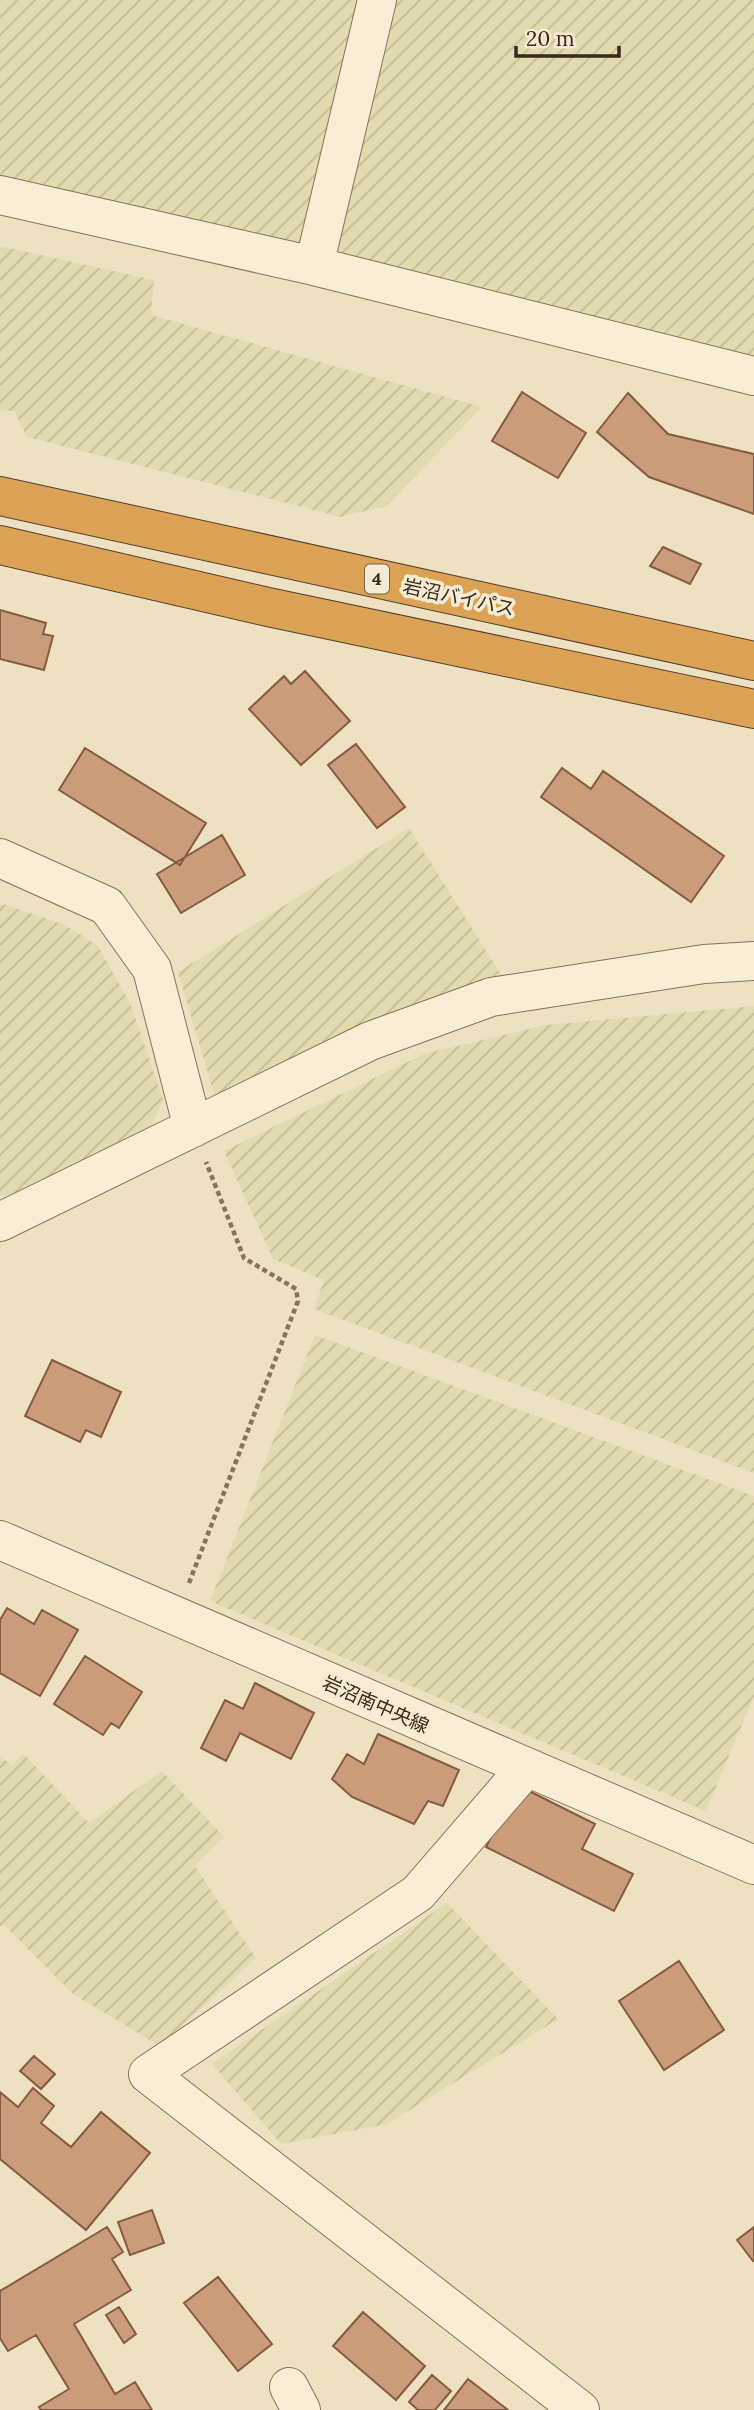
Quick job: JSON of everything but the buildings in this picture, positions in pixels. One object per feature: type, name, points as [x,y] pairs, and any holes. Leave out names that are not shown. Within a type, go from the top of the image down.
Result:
[{"type":"highway","name":"岩沼バイパス","points":[[0,496],[754,661]]},
{"type":"highway","points":[[0,545],[268,607],[754,709]]},
{"type":"street","points":[[314,266],[377,0]]},
{"type":"street","points":[[0,195],[314,266],[754,376]]},
{"type":"street","points":[[0,858],[107,906],[152,969],[193,1129]]},
{"type":"street","points":[[0,1222],[370,1041],[491,997],[704,964],[754,961]]},
{"type":"street","name":"岩沼南中央線","points":[[0,1540],[525,1769],[754,1865]]},
{"type":"street","points":[[525,1769],[418,1893],[148,2074],[580,2410]]},
{"type":"path","points":[[176,1617],[298,1301],[296,1289],[244,1258],[193,1129]]},
{"type":"shaded area","points":[[0,0],[362,0],[304,252],[0,180]]},
{"type":"shaded area","points":[[392,0],[754,0],[754,361],[335,255]]},
{"type":"shaded area","points":[[0,246],[154,280],[151,315],[482,407],[386,506],[341,517],[27,437],[14,411],[0,410]]},
{"type":"shaded area","points":[[409,828],[502,976],[216,1100],[178,972]]},
{"type":"shaded area","points":[[0,903],[65,925],[98,946],[131,1005],[163,1100],[150,1128],[13,1200],[0,1195]]},
{"type":"shaded area","points":[[754,1006],[754,1473],[314,1309],[324,1280],[273,1259],[224,1151],[424,1054],[546,1025]]},
{"type":"shaded area","points":[[315,1335],[754,1496],[754,1696],[706,1811],[210,1601]]},
{"type":"shaded area","points":[[23,1753],[89,1823],[162,1771],[224,1837],[195,1866],[256,1958],[160,2046],[73,1994],[4,1925],[0,1927],[0,1756],[12,1766]]},
{"type":"shaded area","points":[[447,1903],[558,2019],[387,2124],[281,2144],[212,2064]]}]
